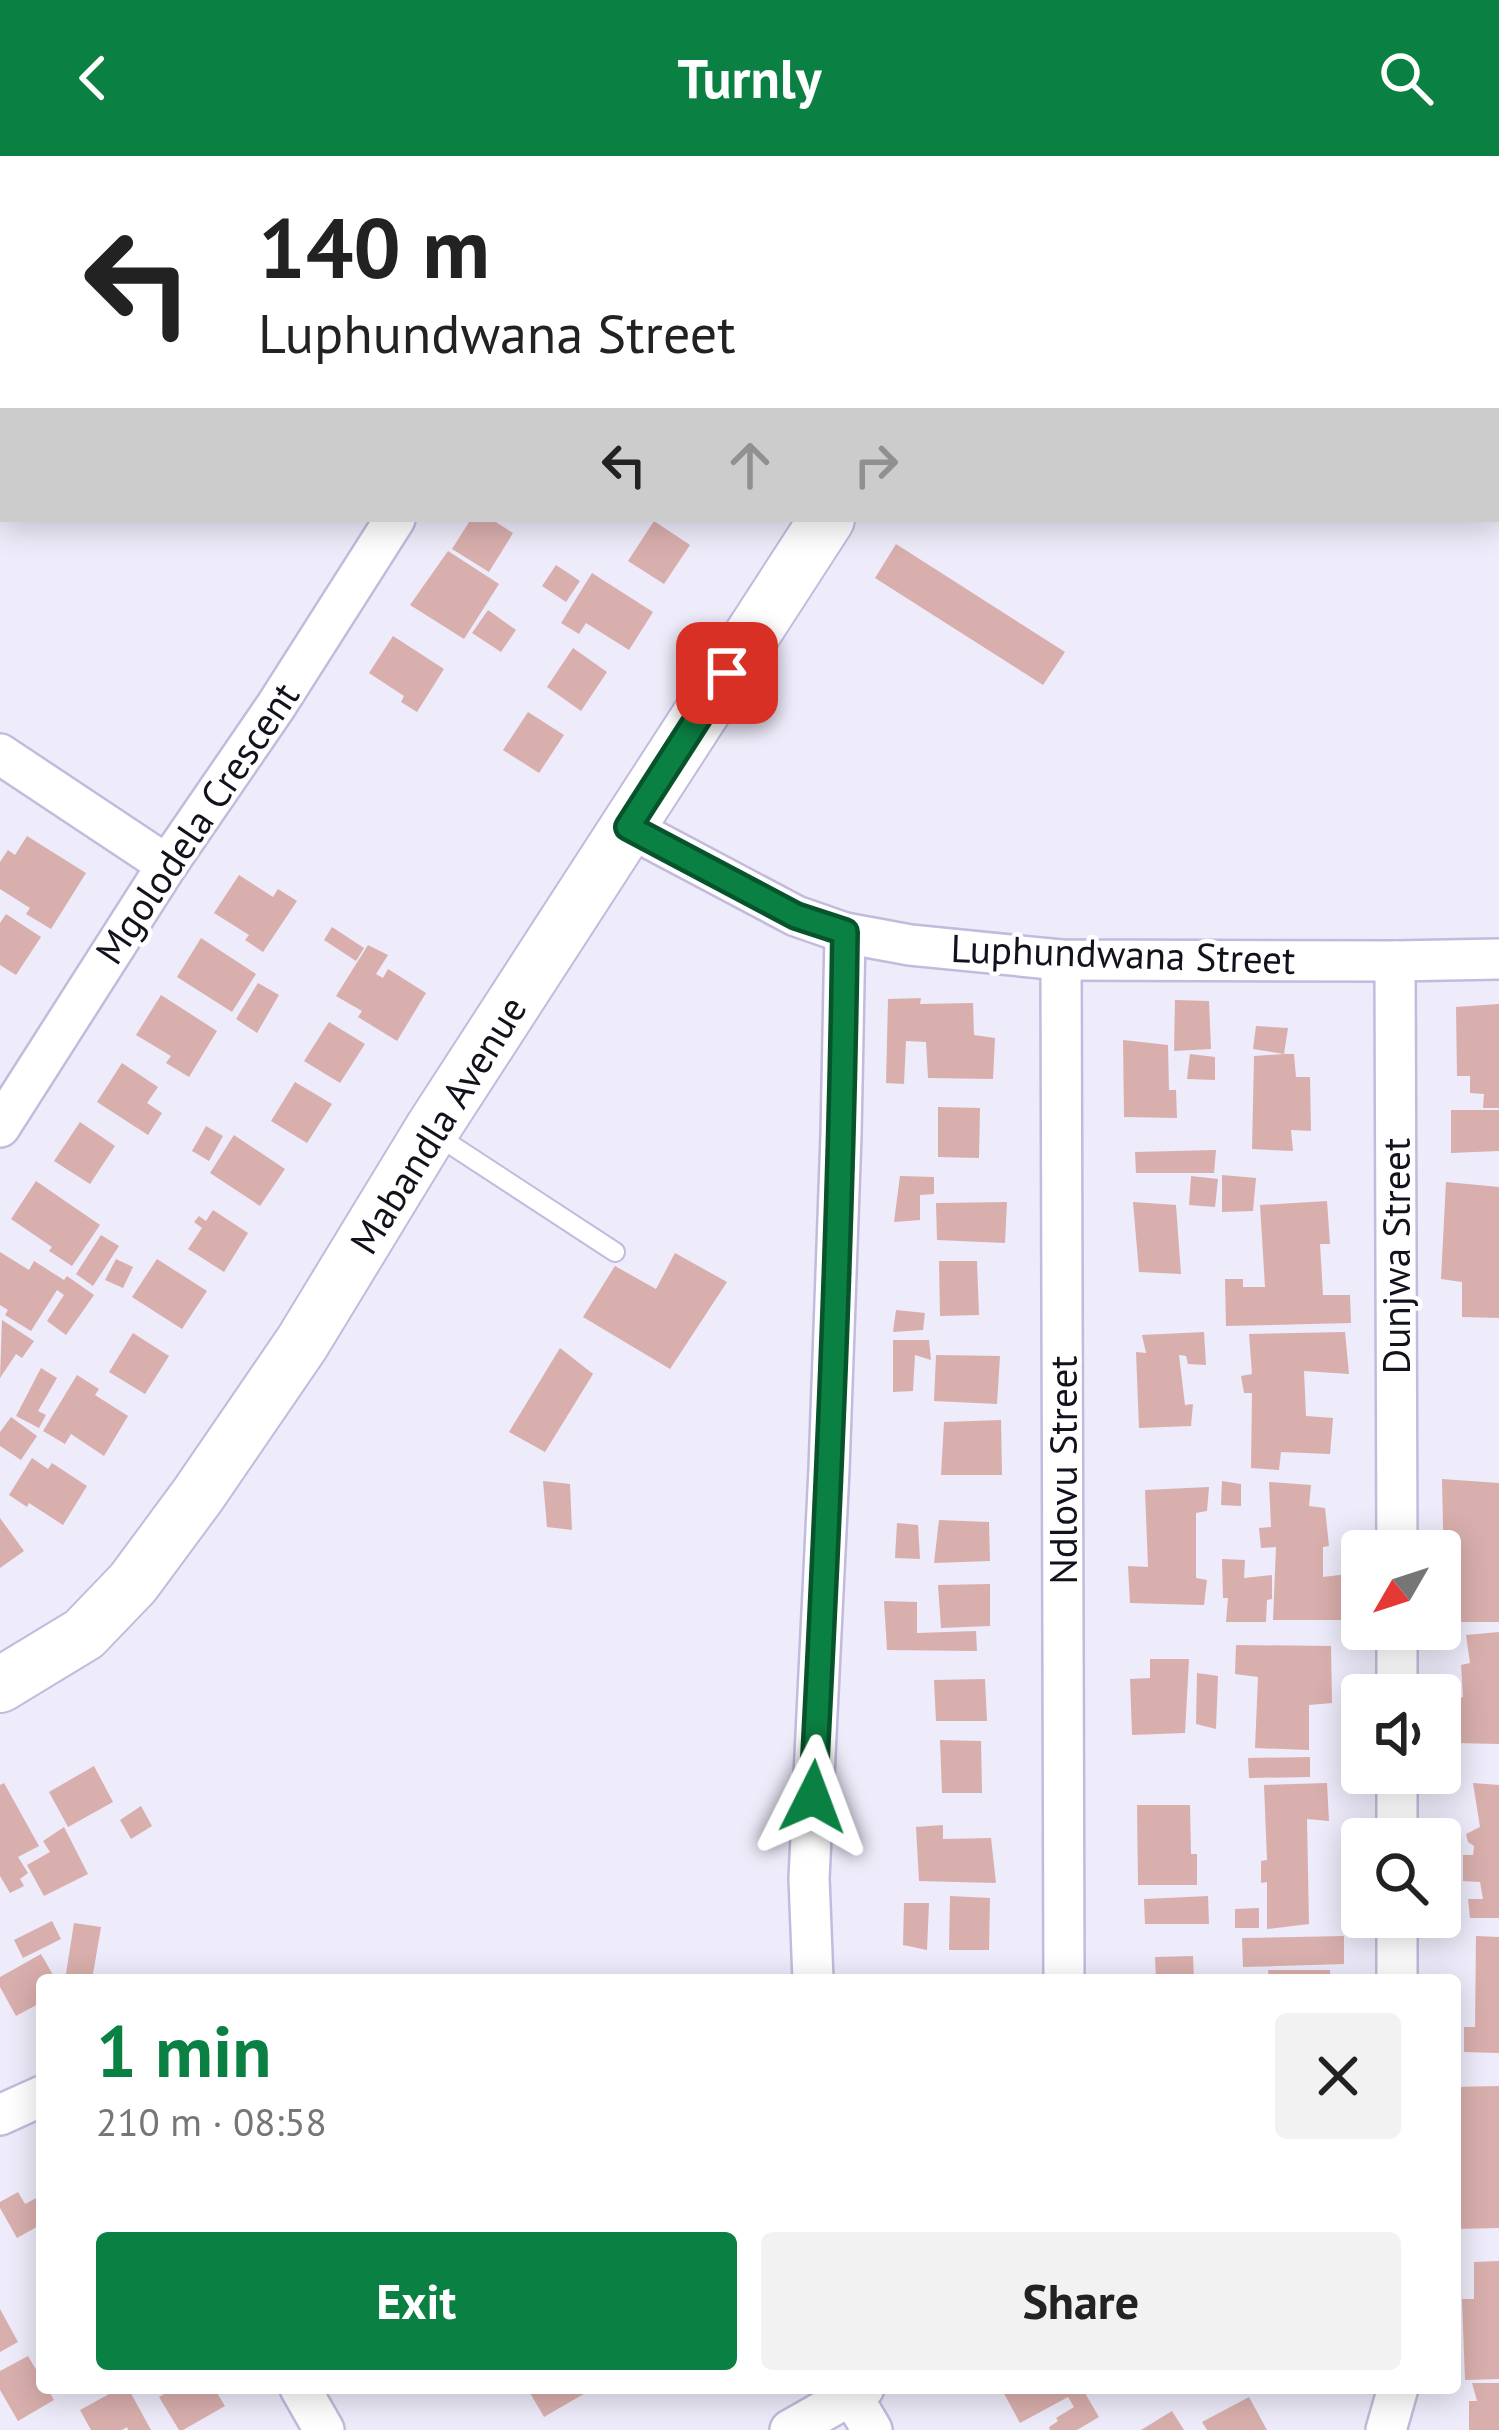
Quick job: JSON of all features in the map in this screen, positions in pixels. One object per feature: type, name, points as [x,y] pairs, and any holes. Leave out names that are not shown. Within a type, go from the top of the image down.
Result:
[{"type":"street","name":"Mgolodela Crescent","points":[[0,1127],[393,522]]},
{"type":"street","name":"Mabandla Avenue","points":[[0,1685],[84,1634],[133,1582],[198,1495],[302,1343],[431,1132],[824,522]]},
{"type":"street","points":[[0,754],[166,865]]},
{"type":"street","name":"Luphundwana Street","points":[[628,827],[796,916],[910,945],[1061,959],[1499,959]]},
{"type":"street","points":[[813,1974],[809,1878],[829,1468],[845,932]]},
{"type":"street","name":"Ndlovu Street","points":[[1061,959],[1064,1974]]},
{"type":"street","name":"Dunjwa Street","points":[[1395,962],[1396,1530]]},
{"type":"street","points":[[1397,1938],[1397,1974]]},
{"type":"street","points":[[0,2115],[36,2099]]},
{"type":"street","points":[[303,2394],[324,2430]]},
{"type":"street","points":[[790,2430],[850,2394]]},
{"type":"street","points":[[856,2394],[872,2430]]},
{"type":"street","points":[[1386,2430],[1396,2394]]},
{"type":"lane","points":[[431,1132],[615,1252]]},
{"type":"building","points":[[469,522],[496,522],[513,533],[489,572],[452,549]]},
{"type":"building","points":[[653,522],[690,545],[664,584],[628,561]]},
{"type":"building","points":[[896,544],[1065,652],[1043,685],[875,578]]},
{"type":"building","points":[[448,551],[499,584],[464,639],[410,605]]},
{"type":"building","points":[[556,565],[580,581],[566,602],[542,586]]},
{"type":"building","points":[[592,573],[653,612],[629,650],[586,623],[579,634],[561,623]]},
{"type":"building","points":[[488,610],[516,630],[501,652],[472,633]]},
{"type":"building","points":[[393,636],[444,669],[417,712],[401,702],[404,696],[369,673]]},
{"type":"building","points":[[573,648],[607,672],[581,711],[547,687]]},
{"type":"building","points":[[528,712],[564,735],[539,773],[503,750]]},
{"type":"building","points":[[27,836],[86,873],[51,929],[26,914],[30,908],[0,889],[0,862],[8,850],[15,855]]},
{"type":"building","points":[[239,875],[273,897],[278,889],[297,901],[263,952],[245,940],[249,935],[214,913]]},
{"type":"building","points":[[6,914],[41,937],[16,975],[0,965],[0,923]]},
{"type":"building","points":[[332,927],[364,948],[356,961],[324,940]]},
{"type":"building","points":[[201,938],[256,974],[232,1012],[177,977]]},
{"type":"building","points":[[368,945],[388,955],[376,974],[383,978],[388,969],[426,993],[397,1041],[358,1017],[362,1011],[336,996]]},
{"type":"building","points":[[258,983],[279,995],[257,1033],[236,1019]]},
{"type":"building","points":[[161,995],[217,1031],[189,1077],[166,1063],[171,1056],[136,1035]]},
{"type":"building","points":[[921,998],[920,1004],[973,1003],[974,1035],[995,1038],[993,1079],[928,1078],[926,1042],[906,1041],[904,1084],[886,1083],[888,999]]},
{"type":"building","points":[[1175,1000],[1209,1001],[1211,1049],[1174,1051]]},
{"type":"building","points":[[1499,1004],[1499,1108],[1483,1108],[1484,1094],[1470,1093],[1470,1076],[1457,1076],[1456,1007]]},
{"type":"building","points":[[329,1022],[365,1044],[340,1083],[304,1061]]},
{"type":"building","points":[[1256,1026],[1288,1028],[1284,1054],[1253,1049]]},
{"type":"building","points":[[1123,1040],[1168,1045],[1169,1090],[1176,1090],[1177,1118],[1124,1117]]},
{"type":"building","points":[[1190,1054],[1215,1057],[1215,1080],[1187,1079]]},
{"type":"building","points":[[1294,1054],[1296,1077],[1310,1077],[1311,1131],[1291,1130],[1293,1151],[1252,1149],[1254,1056]]},
{"type":"building","points":[[122,1063],[158,1087],[147,1103],[162,1113],[148,1135],[97,1102]]},
{"type":"building","points":[[295,1082],[332,1104],[307,1143],[271,1121]]},
{"type":"building","points":[[938,1107],[980,1108],[979,1158],[938,1157]]},
{"type":"building","points":[[1451,1110],[1499,1110],[1499,1151],[1451,1153]]},
{"type":"building","points":[[80,1122],[115,1146],[90,1184],[54,1161]]},
{"type":"building","points":[[206,1126],[223,1136],[209,1161],[192,1151]]},
{"type":"building","points":[[234,1135],[285,1169],[260,1206],[210,1173]]},
{"type":"building","points":[[1216,1150],[1214,1173],[1136,1173],[1135,1152]]},
{"type":"building","points":[[1222,1175],[1256,1178],[1253,1211],[1222,1212]]},
{"type":"building","points":[[900,1176],[934,1177],[934,1194],[920,1195],[920,1220],[894,1222]]},
{"type":"building","points":[[1191,1176],[1218,1179],[1215,1207],[1189,1205]]},
{"type":"building","points":[[36,1181],[100,1225],[72,1266],[11,1219]]},
{"type":"building","points":[[1446,1182],[1499,1187],[1499,1318],[1462,1317],[1462,1282],[1441,1279]]},
{"type":"building","points":[[1327,1201],[1330,1244],[1320,1244],[1323,1295],[1350,1295],[1351,1323],[1226,1326],[1225,1279],[1243,1279],[1243,1287],[1265,1287],[1260,1205]]},
{"type":"building","points":[[1007,1202],[1005,1243],[937,1240],[936,1203]]},
{"type":"building","points":[[1133,1202],[1176,1205],[1181,1274],[1139,1272]]},
{"type":"building","points":[[213,1210],[248,1233],[224,1272],[188,1249],[202,1228],[194,1222],[199,1216],[206,1221]]},
{"type":"building","points":[[101,1235],[119,1246],[93,1286],[76,1274]]},
{"type":"building","points":[[0,1252],[29,1270],[34,1261],[64,1280],[67,1276],[94,1295],[66,1335],[47,1321],[64,1295],[57,1290],[31,1331],[5,1315],[8,1310],[0,1305]]},
{"type":"building","points":[[675,1253],[727,1282],[670,1369],[583,1317],[615,1266],[656,1289]]},
{"type":"building","points":[[116,1259],[133,1267],[123,1288],[105,1280]]},
{"type":"building","points":[[157,1259],[207,1291],[182,1329],[132,1297]]},
{"type":"building","points":[[939,1261],[977,1261],[979,1315],[940,1316]]},
{"type":"building","points":[[896,1310],[925,1313],[923,1330],[893,1332]]},
{"type":"building","points":[[2,1320],[34,1341],[22,1358],[16,1354],[0,1378]]},
{"type":"building","points":[[1204,1332],[1206,1365],[1188,1364],[1186,1356],[1179,1355],[1185,1405],[1193,1404],[1191,1426],[1139,1428],[1136,1352],[1146,1353],[1142,1335]]},
{"type":"building","points":[[1345,1332],[1349,1374],[1304,1371],[1306,1416],[1333,1418],[1330,1454],[1281,1452],[1279,1470],[1251,1468],[1252,1393],[1244,1393],[1241,1376],[1252,1374],[1249,1334]]},
{"type":"building","points":[[133,1333],[169,1356],[145,1394],[109,1372]]},
{"type":"building","points":[[893,1340],[929,1340],[931,1360],[915,1355],[913,1391],[893,1392]]},
{"type":"building","points":[[560,1348],[593,1374],[545,1452],[509,1432]]},
{"type":"building","points":[[936,1355],[1000,1356],[997,1404],[934,1401]]},
{"type":"building","points":[[41,1368],[57,1378],[38,1411],[46,1415],[39,1428],[16,1416]]},
{"type":"building","points":[[77,1375],[99,1389],[95,1395],[128,1416],[104,1456],[71,1434],[65,1444],[43,1431]]},
{"type":"building","points":[[11,1417],[37,1436],[21,1460],[0,1446],[0,1432]]},
{"type":"building","points":[[1001,1420],[1002,1475],[941,1475],[944,1422]]},
{"type":"building","points":[[32,1458],[48,1469],[52,1463],[87,1486],[63,1525],[9,1495]]},
{"type":"building","points":[[1442,1479],[1499,1483],[1499,1622],[1461,1622],[1461,1530],[1443,1530]]},
{"type":"building","points":[[543,1481],[570,1484],[572,1530],[547,1527]]},
{"type":"building","points":[[1222,1481],[1241,1484],[1241,1506],[1221,1505]]},
{"type":"building","points":[[1269,1482],[1311,1485],[1309,1506],[1325,1508],[1329,1546],[1323,1547],[1323,1577],[1341,1575],[1341,1620],[1273,1620],[1276,1547],[1261,1548],[1259,1528],[1271,1527]]},
{"type":"building","points":[[1209,1487],[1207,1511],[1196,1513],[1196,1578],[1207,1580],[1204,1605],[1130,1603],[1128,1566],[1148,1567],[1145,1490]]},
{"type":"building","points":[[0,1518],[24,1551],[0,1568]]},
{"type":"building","points":[[939,1520],[989,1522],[990,1561],[934,1563]]},
{"type":"building","points":[[897,1523],[918,1525],[920,1559],[895,1558]]},
{"type":"building","points":[[1222,1559],[1245,1560],[1244,1578],[1272,1575],[1266,1622],[1226,1622]]},
{"type":"building","points":[[990,1584],[990,1626],[941,1628],[938,1585]]},
{"type":"building","points":[[884,1601],[917,1602],[917,1633],[976,1631],[977,1651],[887,1650]]},
{"type":"building","points":[[1499,1632],[1499,1744],[1461,1743],[1461,1665],[1470,1663],[1466,1635]]},
{"type":"building","points":[[1236,1645],[1331,1646],[1332,1703],[1309,1705],[1309,1750],[1255,1748],[1258,1677],[1235,1674]]},
{"type":"building","points":[[1150,1659],[1189,1659],[1185,1733],[1132,1735],[1130,1679],[1150,1678]]},
{"type":"building","points":[[1197,1673],[1218,1676],[1216,1729],[1196,1724]]},
{"type":"building","points":[[985,1679],[987,1721],[936,1721],[934,1680]]},
{"type":"building","points":[[940,1740],[981,1741],[982,1793],[942,1793]]},
{"type":"building","points":[[1310,1757],[1310,1777],[1249,1778],[1248,1758]]},
{"type":"building","points":[[94,1766],[113,1802],[68,1827],[49,1792]]},
{"type":"building","points":[[4,1783],[39,1846],[18,1857],[28,1873],[20,1879],[24,1886],[10,1893],[0,1876],[0,1785]]},
{"type":"building","points":[[1327,1783],[1329,1821],[1307,1819],[1309,1924],[1267,1929],[1267,1882],[1261,1883],[1261,1861],[1267,1860],[1264,1785]]},
{"type":"building","points":[[1473,1783],[1499,1785],[1499,1918],[1470,1918],[1468,1899],[1483,1899],[1480,1882],[1463,1881],[1463,1855],[1473,1855],[1474,1846],[1466,1834],[1480,1827]]},
{"type":"building","points":[[1137,1805],[1190,1805],[1197,1885],[1138,1885]]},
{"type":"building","points":[[141,1806],[152,1826],[131,1839],[120,1820]]},
{"type":"building","points":[[943,1825],[943,1839],[991,1838],[996,1883],[919,1881],[916,1827]]},
{"type":"building","points":[[64,1827],[88,1874],[44,1896],[27,1865],[50,1852],[43,1841]]},
{"type":"building","points":[[950,1896],[990,1898],[989,1950],[949,1950]]},
{"type":"building","points":[[1208,1896],[1209,1924],[1145,1924],[1144,1899]]},
{"type":"building","points":[[904,1903],[929,1903],[927,1950],[903,1945]]},
{"type":"building","points":[[1259,1908],[1259,1928],[1235,1928],[1235,1909]]},
{"type":"building","points":[[52,1921],[61,1939],[23,1958],[14,1940]]},
{"type":"building","points":[[74,1923],[101,1927],[93,1974],[66,1974]]},
{"type":"building","points":[[1341,1936],[1344,1964],[1243,1967],[1242,1938]]},
{"type":"building","points":[[1476,1936],[1499,1937],[1499,2053],[1464,2052],[1464,2027],[1475,2027]]},
{"type":"building","points":[[41,1954],[53,1974],[36,1974],[36,2005],[16,2016],[0,1987],[0,1977]]},
{"type":"building","points":[[1193,1956],[1194,1974],[1156,1974],[1155,1957]]},
{"type":"building","points":[[1268,1970],[1330,1970],[1330,1974],[1268,1974]]},
{"type":"building","points":[[1499,2086],[1499,2228],[1461,2229],[1461,2087]]},
{"type":"building","points":[[18,2192],[25,2204],[36,2198],[36,2227],[17,2238],[0,2202]]},
{"type":"building","points":[[1499,2261],[1499,2379],[1465,2380],[1462,2299],[1474,2299],[1474,2262]]},
{"type":"building","points":[[0,2309],[18,2342],[0,2352]]},
{"type":"building","points":[[28,2356],[36,2370],[36,2394],[50,2394],[54,2400],[18,2421],[0,2390],[0,2371]]},
{"type":"building","points":[[1472,2383],[1499,2383],[1499,2430],[1469,2430],[1469,2401],[1477,2401]]},
{"type":"building","points":[[109,2394],[131,2394],[151,2430],[91,2430],[80,2410]]},
{"type":"building","points":[[218,2394],[225,2406],[179,2430],[159,2397]]},
{"type":"building","points":[[531,2394],[584,2394],[544,2417]]},
{"type":"building","points":[[1004,2394],[1086,2394],[1099,2417],[1077,2430],[1050,2430],[1056,2418],[1074,2407],[1068,2397],[1020,2423]]},
{"type":"building","points":[[1249,2397],[1267,2430],[1207,2430],[1202,2422]]},
{"type":"building","points":[[1172,2411],[1184,2430],[1141,2430]]},
{"type":"route","points":[[727,673],[628,827],[796,916],[845,932],[829,1468],[813,1797]]}]
